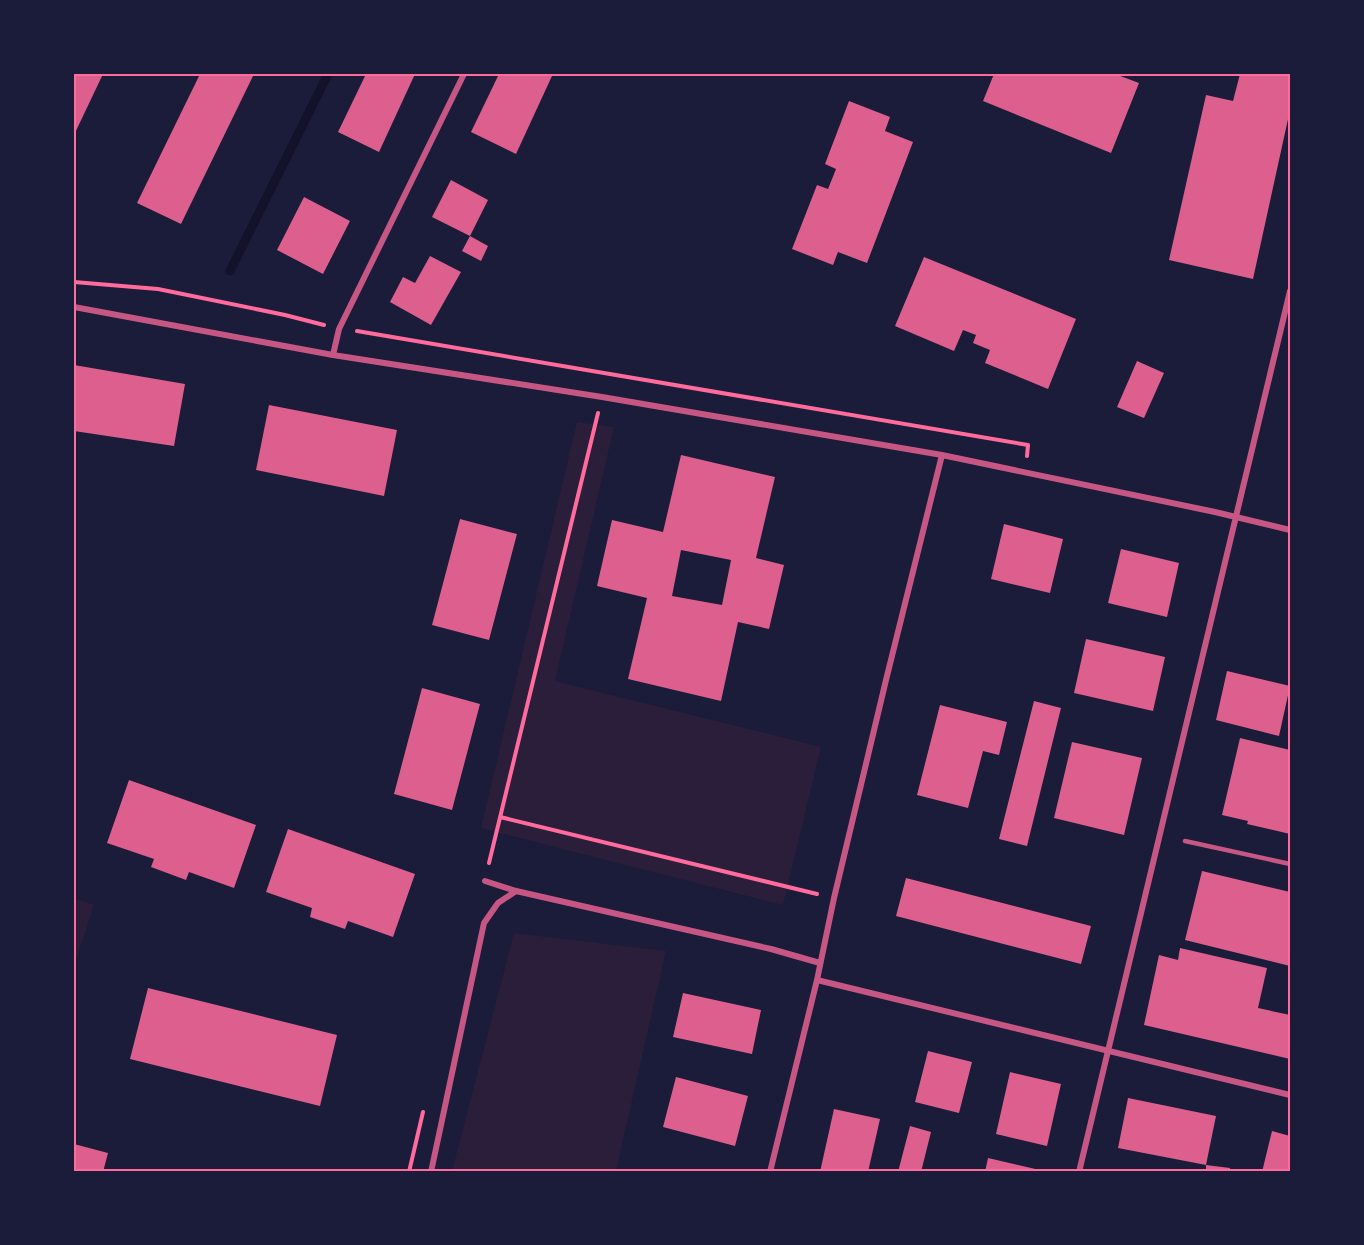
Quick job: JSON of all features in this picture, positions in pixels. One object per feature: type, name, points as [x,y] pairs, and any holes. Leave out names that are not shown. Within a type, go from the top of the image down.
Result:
[{"type":"street","points":[[333,355],[339,329],[464,74]]},
{"type":"street","points":[[1079,1172],[1290,291]]},
{"type":"street","points":[[74,308],[333,355],[942,455],[1290,530]]},
{"type":"street","points":[[770,1172],[942,455]]},
{"type":"street","points":[[485,881],[516,891],[771,949],[820,963]]},
{"type":"street","points":[[431,1172],[484,923],[498,903],[516,891]]},
{"type":"street","points":[[817,980],[1290,1095]]},
{"type":"lane","points":[[1185,841],[1290,864]]},
{"type":"path","points":[[74,282],[158,289],[285,315],[339,329],[375,333],[1028,445],[1024,472]]},
{"type":"path","points":[[485,881],[602,398]]},
{"type":"path","points":[[500,817],[834,898]]},
{"type":"shaded area","points":[[577,422],[614,427],[555,681],[821,747],[783,905],[481,828]]},
{"type":"shaded area","points":[[74,898],[94,905],[74,966]]},
{"type":"shaded area","points":[[514,933],[666,951],[616,1171],[452,1171]]},
{"type":"building","points":[[74,74],[103,74],[74,135]]},
{"type":"building","points":[[200,74],[254,74],[181,224],[137,203]]},
{"type":"building","points":[[366,74],[415,74],[379,152],[338,132]]},
{"type":"building","points":[[499,74],[547,74],[552,76],[516,154],[471,132]]},
{"type":"building","points":[[994,74],[1115,74],[1139,83],[1111,153],[983,101]]},
{"type":"building","points":[[1240,74],[1290,74],[1290,110],[1253,279],[1169,260],[1206,95],[1233,101]]},
{"type":"building","points":[[849,101],[890,117],[885,131],[913,142],[867,263],[838,252],[833,265],[792,249],[817,185],[828,189],[836,169],[825,164]]},
{"type":"building","points":[[451,180],[488,200],[470,236],[432,217]]},
{"type":"building","points":[[304,197],[350,221],[323,274],[277,250]]},
{"type":"building","points":[[470,236],[488,246],[481,261],[462,251]]},
{"type":"building","points":[[430,256],[461,272],[431,325],[390,302],[403,277],[415,283]]},
{"type":"building","points":[[924,257],[1076,319],[1048,389],[985,363],[990,350],[973,343],[976,335],[963,330],[954,351],[895,326]]},
{"type":"building","points":[[1137,361],[1164,373],[1144,418],[1117,407]]},
{"type":"building","points":[[74,365],[185,384],[174,446],[74,431]]},
{"type":"building","points":[[269,405],[397,430],[384,496],[256,470]]},
{"type":"building","points":[[681,455],[775,477],[756,558],[784,565],[769,629],[738,622],[721,701],[628,679],[647,598],[597,586],[612,520],[663,532]],"holes":[[[681,550],[731,560],[722,605],[672,596]]]},
{"type":"building","points":[[460,519],[517,534],[489,640],[432,625]]},
{"type":"building","points":[[1004,524],[1063,539],[1050,593],[991,579]]},
{"type":"building","points":[[1121,549],[1179,563],[1167,617],[1108,603]]},
{"type":"building","points":[[1086,639],[1165,657],[1153,711],[1074,693]]},
{"type":"building","points":[[1227,671],[1290,686],[1279,736],[1216,720]]},
{"type":"building","points":[[422,688],[480,704],[452,810],[394,794]]},
{"type":"building","points":[[1034,701],[1061,708],[1027,846],[999,839]]},
{"type":"building","points":[[940,705],[1007,722],[999,755],[983,751],[968,808],[917,795]]},
{"type":"building","points":[[1240,738],[1290,750],[1290,834],[1247,824],[1248,821],[1222,815]]},
{"type":"building","points":[[1072,742],[1142,758],[1124,835],[1054,818]]},
{"type":"building","points":[[129,780],[256,825],[234,888],[189,872],[186,880],[151,867],[154,859],[107,843]]},
{"type":"building","points":[[288,829],[415,874],[393,937],[348,921],[345,929],[310,917],[312,908],[266,892]]},
{"type":"building","points":[[1202,871],[1290,892],[1290,966],[1185,940]]},
{"type":"building","points":[[906,878],[1091,926],[1081,964],[896,916]]},
{"type":"building","points":[[1180,948],[1267,968],[1258,1008],[1290,1015],[1290,1059],[1144,1025],[1159,955],[1178,960]]},
{"type":"building","points":[[148,988],[337,1035],[320,1106],[130,1059]]},
{"type":"building","points":[[683,993],[761,1010],[752,1054],[673,1037]]},
{"type":"building","points":[[928,1051],[972,1062],[959,1113],[915,1102]]},
{"type":"building","points":[[1010,1072],[1061,1084],[1047,1146],[996,1134]]},
{"type":"building","points":[[676,1077],[748,1096],[735,1146],[663,1127]]},
{"type":"building","points":[[1128,1098],[1216,1116],[1206,1165],[1118,1148]]},
{"type":"building","points":[[834,1109],[880,1119],[868,1172],[820,1172]]},
{"type":"building","points":[[910,1126],[931,1132],[921,1172],[898,1172]]},
{"type":"building","points":[[1272,1131],[1290,1136],[1290,1172],[1262,1172]]},
{"type":"building","points":[[74,1144],[108,1153],[103,1172],[74,1172]]},
{"type":"building","points":[[988,1158],[1044,1171],[985,1172]]},
{"type":"building","points":[[1206,1165],[1230,1168],[1229,1172],[1206,1172]]},
{"type":"waterway","points":[[230,271],[328,74]]}]
